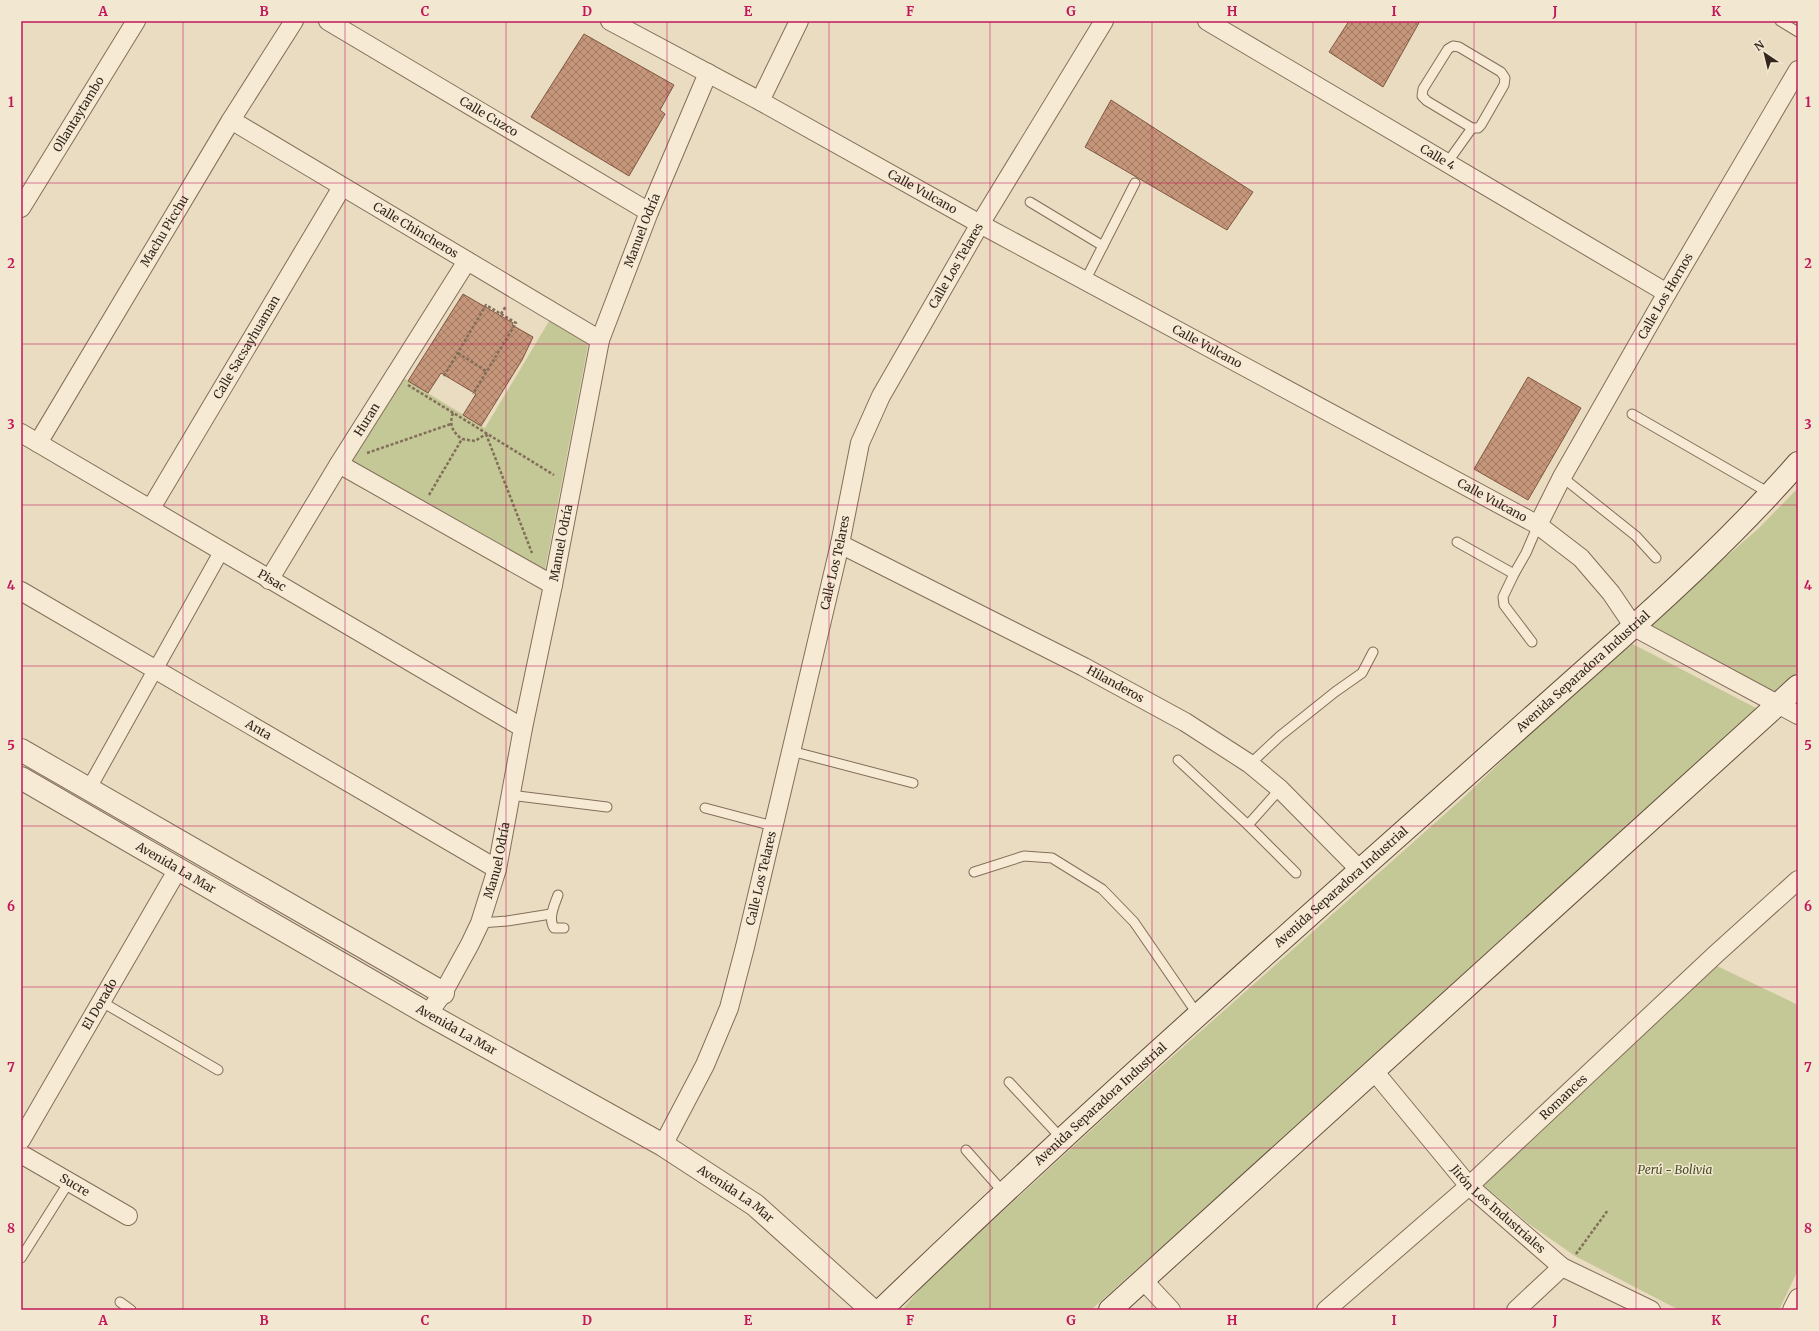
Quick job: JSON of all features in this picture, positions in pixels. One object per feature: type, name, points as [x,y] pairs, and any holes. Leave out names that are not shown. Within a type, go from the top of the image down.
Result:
[{"type":"main road","name":"Avenida Separadora Industrial","points":[[881,1310],[1004,1193],[1360,870],[1634,626],[1723,544],[1771,494],[1798,463]]},
{"type":"main road","points":[[1110,1310],[1798,686]]},
{"type":"main road","name":"Avenida La Mar","points":[[21,750],[88,790],[443,993]]},
{"type":"main road","name":"Avenida La Mar","points":[[21,778],[428,1014],[663,1145],[755,1205],[872,1310]]},
{"type":"street","name":"Ollantaytambo","points":[[21,208],[136,21]]},
{"type":"street","name":"Machu Picchu","points":[[38,443],[231,120],[294,21]]},
{"type":"street","name":"Calle Cuzco","points":[[328,21],[649,212]]},
{"type":"street","name":"Calle Vulcano","points":[[610,21],[760,101],[980,224],[1538,526],[1581,558],[1611,593],[1634,626],[1798,715]]},
{"type":"street","points":[[760,101],[799,21]]},
{"type":"street","name":"Calle Los Telares","points":[[663,1145],[705,1065],[729,1008],[840,544],[860,443],[881,396],[980,224],[1104,21]]},
{"type":"street","name":"Calle 4","points":[[1208,21],[1668,293]]},
{"type":"street","name":"Calle Los Hornos","points":[[1538,526],[1562,477],[1798,70]]},
{"type":"street","name":"Manuel Odría","points":[[428,1014],[443,993],[480,923],[497,869],[523,728],[553,585],[600,340],[649,212],[708,73]]},
{"type":"street","name":"Calle Chincheros","points":[[231,120],[600,340]]},
{"type":"street","name":"Calle Sacsayhuaman","points":[[150,508],[342,187]]},
{"type":"street","name":"Huran","points":[[269,580],[339,464],[467,261]]},
{"type":"street","name":"Pisac","points":[[21,433],[150,508],[221,552],[523,728]]},
{"type":"street","points":[[339,464],[553,585]]},
{"type":"street","name":"Hilanderos","points":[[840,544],[1084,667],[1185,722],[1250,764],[1280,789],[1360,870]]},
{"type":"street","points":[[88,790],[221,552]]},
{"type":"street","name":"Anta","points":[[21,591],[497,869]]},
{"type":"street","name":"El Dorado","points":[[21,1140],[178,869]]},
{"type":"street","name":"Romances","points":[[1326,1310],[1468,1186],[1716,954],[1798,880]]},
{"type":"street","name":"Jirón Los Industriales","points":[[1374,1071],[1468,1186],[1562,1267],[1651,1310]]},
{"type":"street","name":"Sucre","points":[[21,1154],[128,1216]]},
{"type":"street","points":[[1516,1310],[1562,1267]]},
{"type":"street","points":[[1143,1280],[1171,1310]]},
{"type":"street","points":[[1792,1310],[1798,1298]]},
{"type":"lane","points":[[1780,21],[1798,32]]},
{"type":"lane","points":[[1453,46],[1501,72],[1505,78],[1504,85],[1481,126],[1478,128],[1472,128],[1427,101],[1422,96],[1423,89],[1448,49],[1453,46]]},
{"type":"lane","points":[[1447,163],[1472,128]]},
{"type":"lane","points":[[1085,281],[1135,183]]},
{"type":"lane","points":[[1030,202],[1103,246]]},
{"type":"lane","points":[[1632,414],[1771,494]]},
{"type":"lane","points":[[1562,477],[1636,536],[1656,558]]},
{"type":"lane","points":[[1532,642],[1504,605],[1503,597],[1538,526]]},
{"type":"lane","points":[[1457,542],[1514,574]]},
{"type":"lane","points":[[1250,764],[1280,736],[1335,692],[1362,673],[1373,652]]},
{"type":"lane","points":[[791,751],[913,783]]},
{"type":"lane","points":[[1178,760],[1248,825],[1296,873]]},
{"type":"lane","points":[[1248,825],[1280,789]]},
{"type":"lane","points":[[510,795],[607,807]]},
{"type":"lane","points":[[705,808],[773,826]]},
{"type":"lane","points":[[974,872],[1024,856],[1052,858],[1102,889],[1134,922],[1198,1017]]},
{"type":"lane","points":[[558,895],[551,914],[553,926],[554,928],[564,928]]},
{"type":"lane","points":[[480,923],[507,921],[551,914]]},
{"type":"lane","points":[[102,1002],[218,1070]]},
{"type":"lane","points":[[1009,1082],[1063,1140]]},
{"type":"lane","points":[[966,1150],[1004,1193]]},
{"type":"lane","points":[[21,1258],[69,1182]]},
{"type":"lane","points":[[120,1302],[132,1310]]},
{"type":"path","points":[[444,376],[486,305],[516,323],[473,394]]},
{"type":"path","points":[[501,314],[506,306]]},
{"type":"path","points":[[458,353],[486,371]]},
{"type":"path","points":[[404,382],[554,474]]},
{"type":"path","points":[[453,413],[451,424],[452,430],[462,439],[475,440],[486,433]]},
{"type":"path","points":[[364,454],[451,424]]},
{"type":"path","points":[[486,433],[534,559]]},
{"type":"path","points":[[427,497],[462,439]]},
{"type":"path","points":[[1576,1254],[1608,1210]]},
{"type":"green space","points":[[551,318],[589,340],[544,575],[347,462],[400,376],[485,428]]},
{"type":"green space","points":[[1798,488],[1798,672],[1774,695],[1646,626],[1758,529]]},
{"type":"green space","points":[[1627,641],[1756,708],[1383,1049],[1091,1310],[902,1310],[926,1282],[1128,1096],[1463,798]]},
{"type":"green space","name":"Perú - Bolivia","points":[[1717,966],[1798,1005],[1798,1270],[1779,1310],[1679,1310],[1575,1256],[1529,1224],[1482,1184],[1480,1179]]},
{"type":"building","points":[[1349,21],[1420,21],[1383,87],[1329,52]]},
{"type":"building","points":[[584,34],[674,85],[660,110],[665,114],[629,176],[531,117]]},
{"type":"building","points":[[1111,100],[1253,192],[1227,230],[1085,147]]},
{"type":"building","points":[[463,294],[513,323],[512,325],[533,337],[522,360],[481,426],[463,415],[476,394],[441,373],[428,393],[408,381]]},
{"type":"building","points":[[1528,377],[1581,408],[1528,500],[1474,469]]}]
